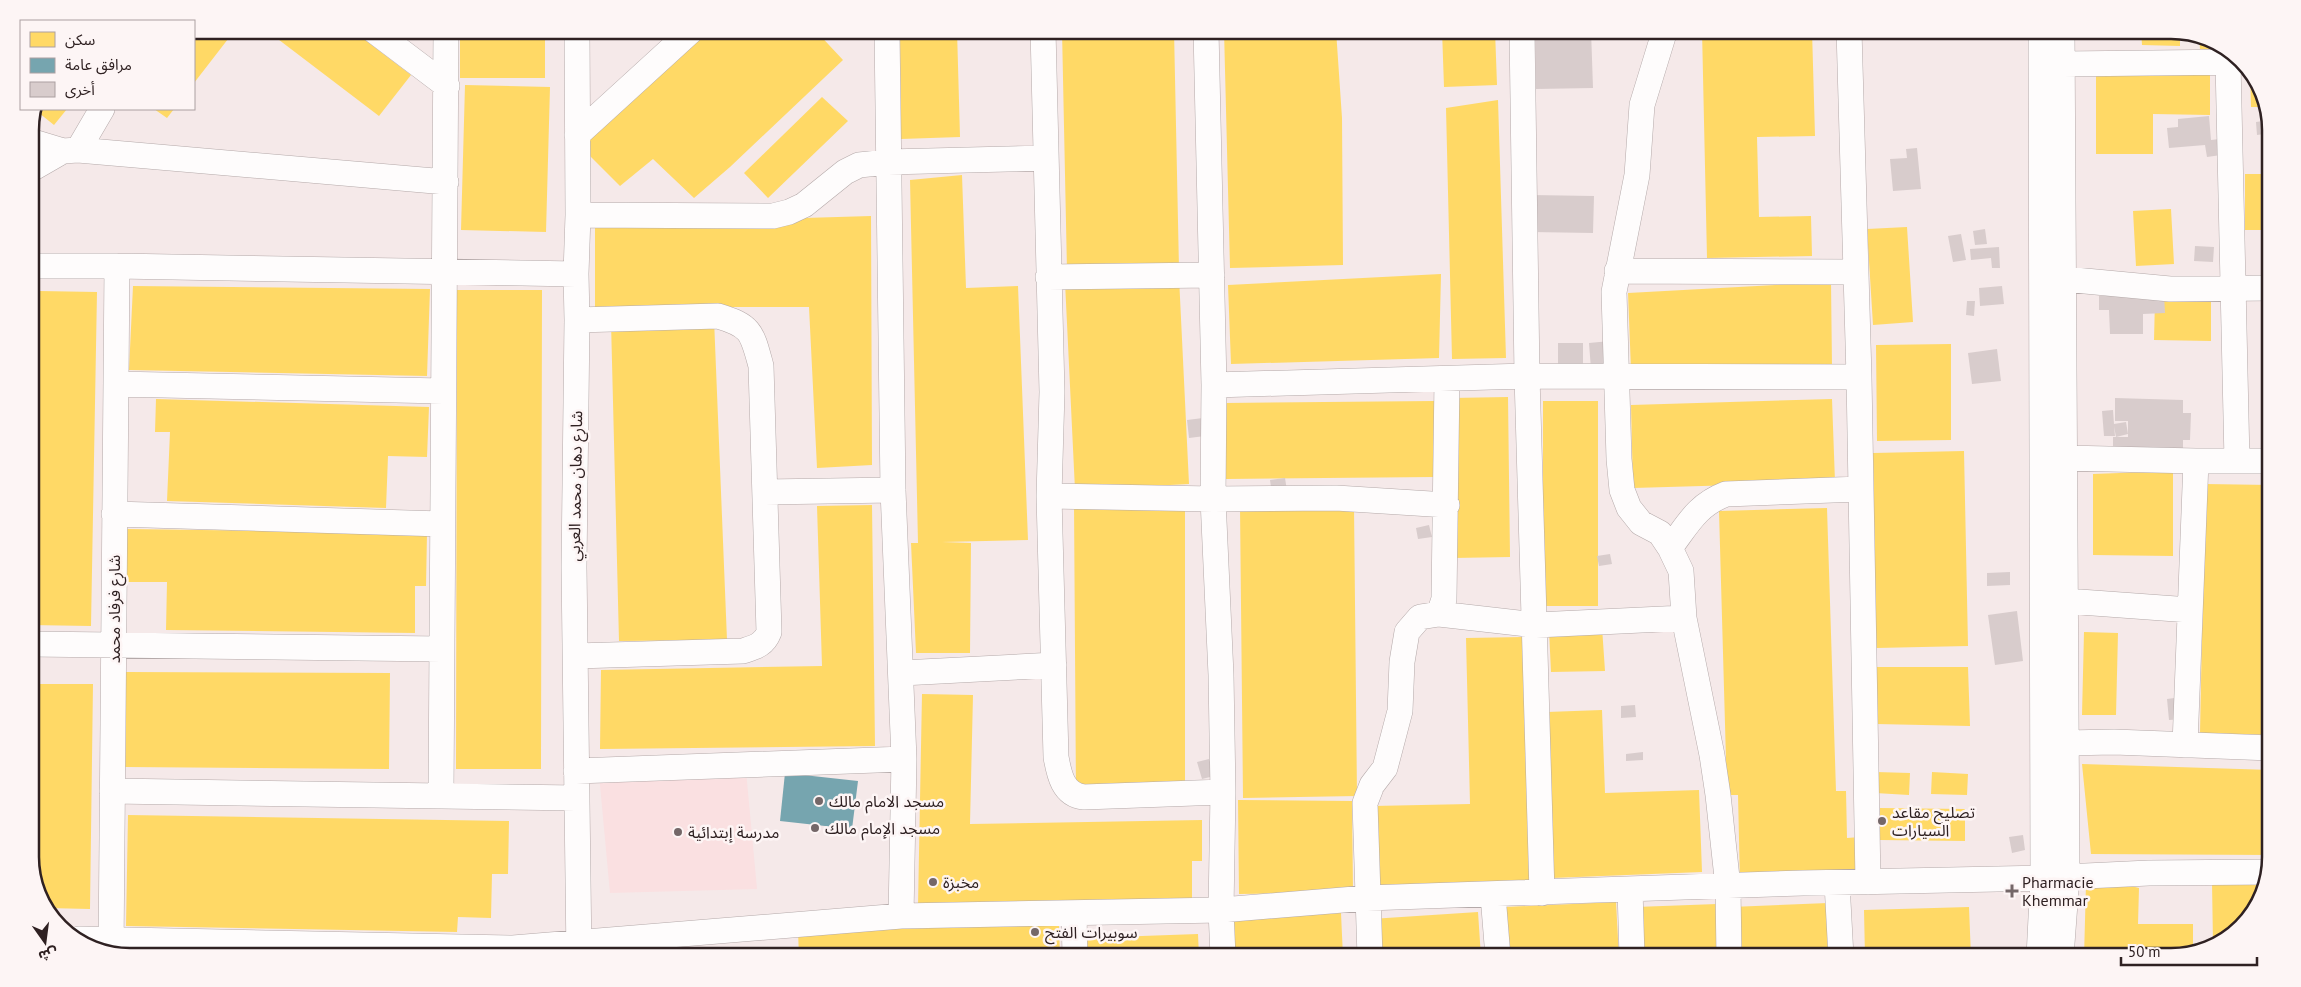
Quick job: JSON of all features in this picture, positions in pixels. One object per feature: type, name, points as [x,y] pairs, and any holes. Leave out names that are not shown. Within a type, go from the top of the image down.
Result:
[{"type":"street","points":[[384,39],[447,86]]},
{"type":"street","points":[[441,796],[446,39]]},
{"type":"street","name":"شارع دهان محمد العربي","points":[[577,39],[576,135],[578,215],[576,274],[578,320],[574,567],[579,948]]},
{"type":"street","points":[[576,135],[682,39]]},
{"type":"street","points":[[888,39],[893,490],[902,673],[904,759],[902,916]]},
{"type":"street","points":[[1043,39],[1052,392],[1049,496],[1056,757],[1059,776],[1071,794],[1077,797],[1099,798],[1223,792]]},
{"type":"street","points":[[1206,39],[1214,385],[1213,499],[1221,675],[1223,948]]},
{"type":"street","points":[[1522,39],[1527,376],[1536,625],[1536,695],[1542,893]]},
{"type":"street","points":[[1662,39],[1642,105],[1637,175],[1614,292],[1622,490],[1629,508],[1642,523],[1660,533],[1670,548],[1680,571],[1684,618],[1712,755],[1728,887],[1730,948]]},
{"type":"street","points":[[1849,39],[1859,377],[1868,882]]},
{"type":"street","points":[[2042,39],[2055,877],[2060,948]]},
{"type":"street","points":[[2041,948],[2055,877],[2066,743],[2062,39]]},
{"type":"street","points":[[2063,64],[2232,62]]},
{"type":"street","points":[[2234,63],[2233,288],[2237,461]]},
{"type":"street","points":[[39,166],[71,151],[101,110]]},
{"type":"street","points":[[39,143],[71,151],[446,182]]},
{"type":"street","points":[[578,215],[773,216],[789,212],[804,205],[845,172],[859,165],[888,162],[1045,158]]},
{"type":"street","points":[[39,266],[576,274]]},
{"type":"street","name":"شارع فرفاد محمد","points":[[111,946],[116,266]]},
{"type":"street","points":[[1617,271],[1856,272]]},
{"type":"street","points":[[1048,277],[1212,275]]},
{"type":"street","points":[[2064,279],[2170,289],[2262,288]]},
{"type":"street","points":[[576,656],[744,651],[758,646],[766,640],[769,632],[761,366],[753,336],[739,322],[718,316],[578,320]]},
{"type":"street","points":[[1214,385],[1527,376],[1859,377]]},
{"type":"street","points":[[1440,614],[1444,598],[1447,505],[1447,379]]},
{"type":"street","points":[[116,384],[443,391]]},
{"type":"street","points":[[2065,458],[2196,462],[2262,461]]},
{"type":"street","points":[[2185,745],[2196,462]]},
{"type":"street","points":[[1670,548],[1698,510],[1711,500],[1726,494],[1861,489]]},
{"type":"street","points":[[765,492],[893,490]]},
{"type":"street","points":[[1049,496],[1213,499],[1336,498],[1447,505]]},
{"type":"street","points":[[114,514],[442,524]]},
{"type":"street","points":[[2066,602],[2190,610]]},
{"type":"street","points":[[1370,948],[1365,803],[1372,785],[1384,768],[1400,711],[1402,662],[1407,632],[1420,617],[1440,614],[1536,625],[1684,618]]},
{"type":"street","points":[[39,644],[441,649]]},
{"type":"street","points":[[902,673],[1054,665]]},
{"type":"street","points":[[2066,743],[2114,742],[2262,748]]},
{"type":"street","points":[[576,771],[904,759]]},
{"type":"street","points":[[112,791],[576,798]]},
{"type":"street","points":[[594,948],[761,926],[902,916],[1221,910],[1367,898],[2149,873],[2261,872]]},
{"type":"street","points":[[1837,883],[1841,948]]},
{"type":"street","points":[[1630,890],[1632,948]]},
{"type":"street","points":[[1493,895],[1497,948]]},
{"type":"street","points":[[1074,914],[1075,948]]},
{"type":"street","points":[[111,946],[242,948]]},
{"type":"shaded area","name":"مدرسة إبتدائية","points":[[746,771],[757,889],[610,893],[599,774]]},
{"type":"building: سكن","points":[[195,39],[228,39],[195,82]]},
{"type":"building: سكن","points":[[278,39],[364,39],[411,75],[379,116]]},
{"type":"building: سكن","points":[[460,39],[545,39],[545,78],[460,78]]},
{"type":"building: سكن","points":[[697,39],[823,39],[843,60],[730,167],[694,198],[653,159],[620,186],[590,156],[588,140]]},
{"type":"building: سكن","points":[[900,39],[957,39],[960,137],[901,139]]},
{"type":"building: سكن","points":[[1062,39],[1174,39],[1179,269],[1067,271]]},
{"type":"building: سكن","points":[[1224,39],[1337,39],[1342,118],[1343,265],[1230,268]]},
{"type":"building: سكن","points":[[1442,39],[1495,39],[1497,85],[1444,87]]},
{"type":"building: سكن","points":[[1702,39],[1812,39],[1815,136],[1757,137],[1759,217],[1811,216],[1812,256],[1707,258]]},
{"type":"building: سكن","points":[[2142,39],[2180,39],[2180,46],[2142,45]]},
{"type":"building: سكن","points":[[2200,44],[2213,49],[2200,49]]},
{"type":"building: سكن","points":[[2096,75],[2210,75],[2210,115],[2153,114],[2153,154],[2096,154]]},
{"type":"building: سكن","points":[[465,85],[550,87],[546,232],[461,230]]},
{"type":"building: سكن","points":[[2250,85],[2259,107],[2251,107]]},
{"type":"building: سكن","points":[[822,97],[848,121],[768,198],[744,173]]},
{"type":"building: سكن","points":[[1498,100],[1506,358],[1452,359],[1446,108]]},
{"type":"building: سكن","points":[[41,110],[66,110],[54,125],[40,114]]},
{"type":"building: سكن","points":[[155,110],[173,110],[167,118]]},
{"type":"building: سكن","points":[[2245,174],[2262,174],[2262,230],[2245,230]]},
{"type":"building: سكن","points":[[962,175],[966,288],[1018,286],[1028,540],[942,542],[971,543],[970,653],[916,653],[911,543],[918,543],[910,180]]},
{"type":"building: سكن","points":[[2171,209],[2174,264],[2136,266],[2133,211]]},
{"type":"building: سكن","points":[[871,216],[872,465],[817,468],[809,307],[595,307],[595,224]]},
{"type":"building: سكن","points":[[1907,227],[1913,322],[1873,325],[1867,229]]},
{"type":"building: سكن","points":[[1441,274],[1439,358],[1231,364],[1228,285]]},
{"type":"building: سكن","points":[[1179,277],[1189,484],[1075,490],[1065,282]]},
{"type":"building: سكن","points":[[1831,282],[1832,367],[1631,370],[1628,293]]},
{"type":"building: سكن","points":[[133,286],[430,289],[427,376],[129,370]]},
{"type":"building: سكن","points":[[457,290],[542,290],[541,769],[456,769]]},
{"type":"building: سكن","points":[[39,291],[97,292],[91,626],[39,625]]},
{"type":"building: سكن","points":[[2155,300],[2211,301],[2211,341],[2154,340]]},
{"type":"building: سكن","points":[[714,319],[727,640],[619,641],[611,322]]},
{"type":"building: سكن","points":[[1951,344],[1951,440],[1877,441],[1876,345]]},
{"type":"building: سكن","points":[[1508,397],[1510,557],[1453,558],[1451,398]]},
{"type":"building: سكن","points":[[156,399],[429,407],[427,457],[388,456],[386,508],[167,501],[170,432],[155,432]]},
{"type":"building: سكن","points":[[1832,399],[1835,482],[1633,488],[1631,405]]},
{"type":"building: سكن","points":[[1434,401],[1434,477],[1226,479],[1225,403]]},
{"type":"building: سكن","points":[[1543,401],[1598,401],[1598,606],[1543,606]]},
{"type":"building: سكن","points":[[1964,451],[1968,646],[1876,648],[1873,453]]},
{"type":"building: سكن","points":[[2173,471],[2173,556],[2093,555],[2093,474]]},
{"type":"building: سكن","points":[[2205,484],[2262,485],[2262,735],[2200,733]]},
{"type":"building: سكن","points":[[1185,503],[1185,791],[1076,795],[1074,504]]},
{"type":"building: سكن","points":[[872,505],[875,746],[600,749],[601,670],[822,666],[817,506]]},
{"type":"building: سكن","points":[[1354,506],[1357,796],[1243,798],[1240,507]]},
{"type":"building: سكن","points":[[1827,508],[1836,791],[1846,791],[1847,838],[1860,837],[1861,879],[1740,883],[1738,795],[1727,795],[1719,511]]},
{"type":"building: سكن","points":[[127,529],[427,533],[426,586],[415,586],[415,633],[166,630],[167,582],[126,582]]},
{"type":"building: سكن","points":[[1602,627],[1605,671],[1551,672],[1549,630]]},
{"type":"building: سكن","points":[[2084,632],[2118,633],[2116,715],[2082,715]]},
{"type":"building: سكن","points":[[1524,637],[1530,888],[1374,891],[1373,806],[1470,804],[1466,638]]},
{"type":"building: سكن","points":[[1875,667],[1968,667],[1970,726],[1876,724]]},
{"type":"building: سكن","points":[[126,672],[390,673],[389,769],[125,767]]},
{"type":"building: سكن","points":[[39,684],[93,684],[90,909],[54,908],[48,898],[40,875]]},
{"type":"building: سكن","points":[[922,694],[973,695],[970,824],[1202,820],[1202,861],[1192,861],[1192,902],[918,906]]},
{"type":"building: سكن","points":[[1602,710],[1605,793],[1699,790],[1702,872],[1552,878],[1547,712]]},
{"type":"building: سكن","points":[[2082,764],[2262,770],[2262,855],[2091,854]]},
{"type":"building: سكن","points":[[1876,772],[1910,773],[1909,795],[1875,793]]},
{"type":"building: سكن","points":[[1932,772],[1968,774],[1967,795],[1931,794]]},
{"type":"building: سكن","points":[[1238,800],[1352,801],[1353,892],[1239,894]]},
{"type":"building: سكن","points":[[1880,808],[1965,809],[1965,841],[1880,840]]},
{"type":"building: سكن","points":[[128,815],[509,821],[508,874],[492,874],[491,918],[458,917],[457,932],[126,926]]},
{"type":"building: سكن","points":[[2212,882],[2259,882],[2250,903],[2236,922],[2213,938]]},
{"type":"building: سكن","points":[[2120,883],[2139,888],[2138,924],[2193,924],[2193,945],[2171,948],[2084,948],[2086,884]]},
{"type":"building: سكن","points":[[1616,902],[1619,948],[1507,948],[1505,907]]},
{"type":"building: سكن","points":[[1828,903],[1830,948],[1733,948],[1731,907]]},
{"type":"building: سكن","points":[[1717,904],[1718,948],[1638,948],[1636,907]]},
{"type":"building: سكن","points":[[1969,907],[1971,948],[1865,948],[1864,910]]},
{"type":"building: سكن","points":[[1478,912],[1480,948],[1373,948],[1371,919]]},
{"type":"building: سكن","points":[[1341,913],[1343,948],[1229,948],[1227,920]]},
{"type":"building: سكن","points":[[1059,925],[1060,948],[799,948],[798,931]]},
{"type":"building: سكن","points":[[1198,934],[1199,948],[1087,948],[1086,938]]},
{"type":"building: مرافق عامة","name":"مسجد الامام مالك","points":[[785,773],[858,781],[852,829],[780,821]]},
{"type":"building: أخرى","points":[[1535,39],[1591,39],[1593,88],[1536,89]]},
{"type":"building: أخرى","points":[[2209,116],[2211,140],[2220,139],[2221,155],[2207,157],[2205,145],[2169,148],[2167,128],[2178,127],[2178,119]]},
{"type":"building: أخرى","points":[[2262,121],[2262,134],[2257,135],[2256,122]]},
{"type":"building: أخرى","points":[[1917,148],[1921,189],[1893,191],[1890,159],[1907,158],[1906,149]]},
{"type":"building: أخرى","points":[[1531,195],[1594,196],[1593,233],[1531,232]]},
{"type":"building: أخرى","points":[[1985,229],[1987,244],[1975,245],[1973,231]]},
{"type":"building: أخرى","points":[[1961,234],[1966,260],[1953,262],[1948,236]]},
{"type":"building: أخرى","points":[[2195,246],[2214,247],[2213,262],[2194,261]]},
{"type":"building: أخرى","points":[[1999,247],[2000,268],[1992,268],[1991,258],[1971,260],[1970,249]]},
{"type":"building: أخرى","points":[[2002,286],[2004,304],[1980,306],[1979,288]]},
{"type":"building: أخرى","points":[[2164,295],[2165,313],[2143,314],[2143,334],[2110,334],[2109,310],[2099,310],[2099,296]]},
{"type":"building: أخرى","points":[[1967,301],[1975,301],[1974,316],[1966,315]]},
{"type":"building: أخرى","points":[[1610,341],[1612,368],[1591,369],[1589,343]]},
{"type":"building: أخرى","points":[[1558,343],[1583,343],[1583,368],[1558,368]]},
{"type":"building: أخرى","points":[[1997,349],[2001,381],[1972,384],[1968,353]]},
{"type":"building: أخرى","points":[[2115,398],[2183,400],[2183,413],[2191,413],[2190,440],[2183,440],[2183,451],[2113,450],[2113,437],[2128,437],[2128,421],[2115,421]]},
{"type":"building: أخرى","points":[[2113,410],[2114,424],[2126,422],[2128,434],[2116,437],[2114,426],[2115,436],[2104,436],[2102,411]]},
{"type":"building: أخرى","points":[[1203,418],[1205,436],[1189,438],[1187,420]]},
{"type":"building: أخرى","points":[[1285,478],[1287,491],[1272,494],[1270,480]]},
{"type":"building: أخرى","points":[[1429,525],[1432,537],[1418,539],[1416,528]]},
{"type":"building: أخرى","points":[[1610,554],[1612,564],[1599,566],[1597,556]]},
{"type":"building: أخرى","points":[[2010,572],[2010,585],[1987,586],[1987,573]]},
{"type":"building: أخرى","points":[[2017,611],[2023,661],[1995,665],[1988,615]]},
{"type":"building: أخرى","points":[[2182,697],[2183,719],[2169,720],[2167,699]]},
{"type":"building: أخرى","points":[[1635,705],[1636,717],[1621,718],[1621,706]]},
{"type":"building: أخرى","points":[[1643,752],[1643,760],[1626,761],[1626,754]]},
{"type":"building: أخرى","points":[[1209,759],[1214,776],[1202,779],[1197,762]]},
{"type":"building: أخرى","points":[[2023,835],[2025,850],[2012,853],[2009,837]]},
{"type":"place","name":"مسجد الامام مالك","points":[[819,801]]},
{"type":"place","name":"تصليح مقاعد السيارات","points":[[1882,821]]},
{"type":"place","name":"مسجد الإمام مالك","points":[[815,828]]},
{"type":"place","name":"مدرسة إبتدائية","points":[[678,832]]},
{"type":"place","name":"مخبزة","points":[[933,882]]},
{"type":"place","name":"Pharmacie Khemmar","points":[[2012,891]]},
{"type":"place","name":"سوبيرات الفتح","points":[[1035,932]]}]
